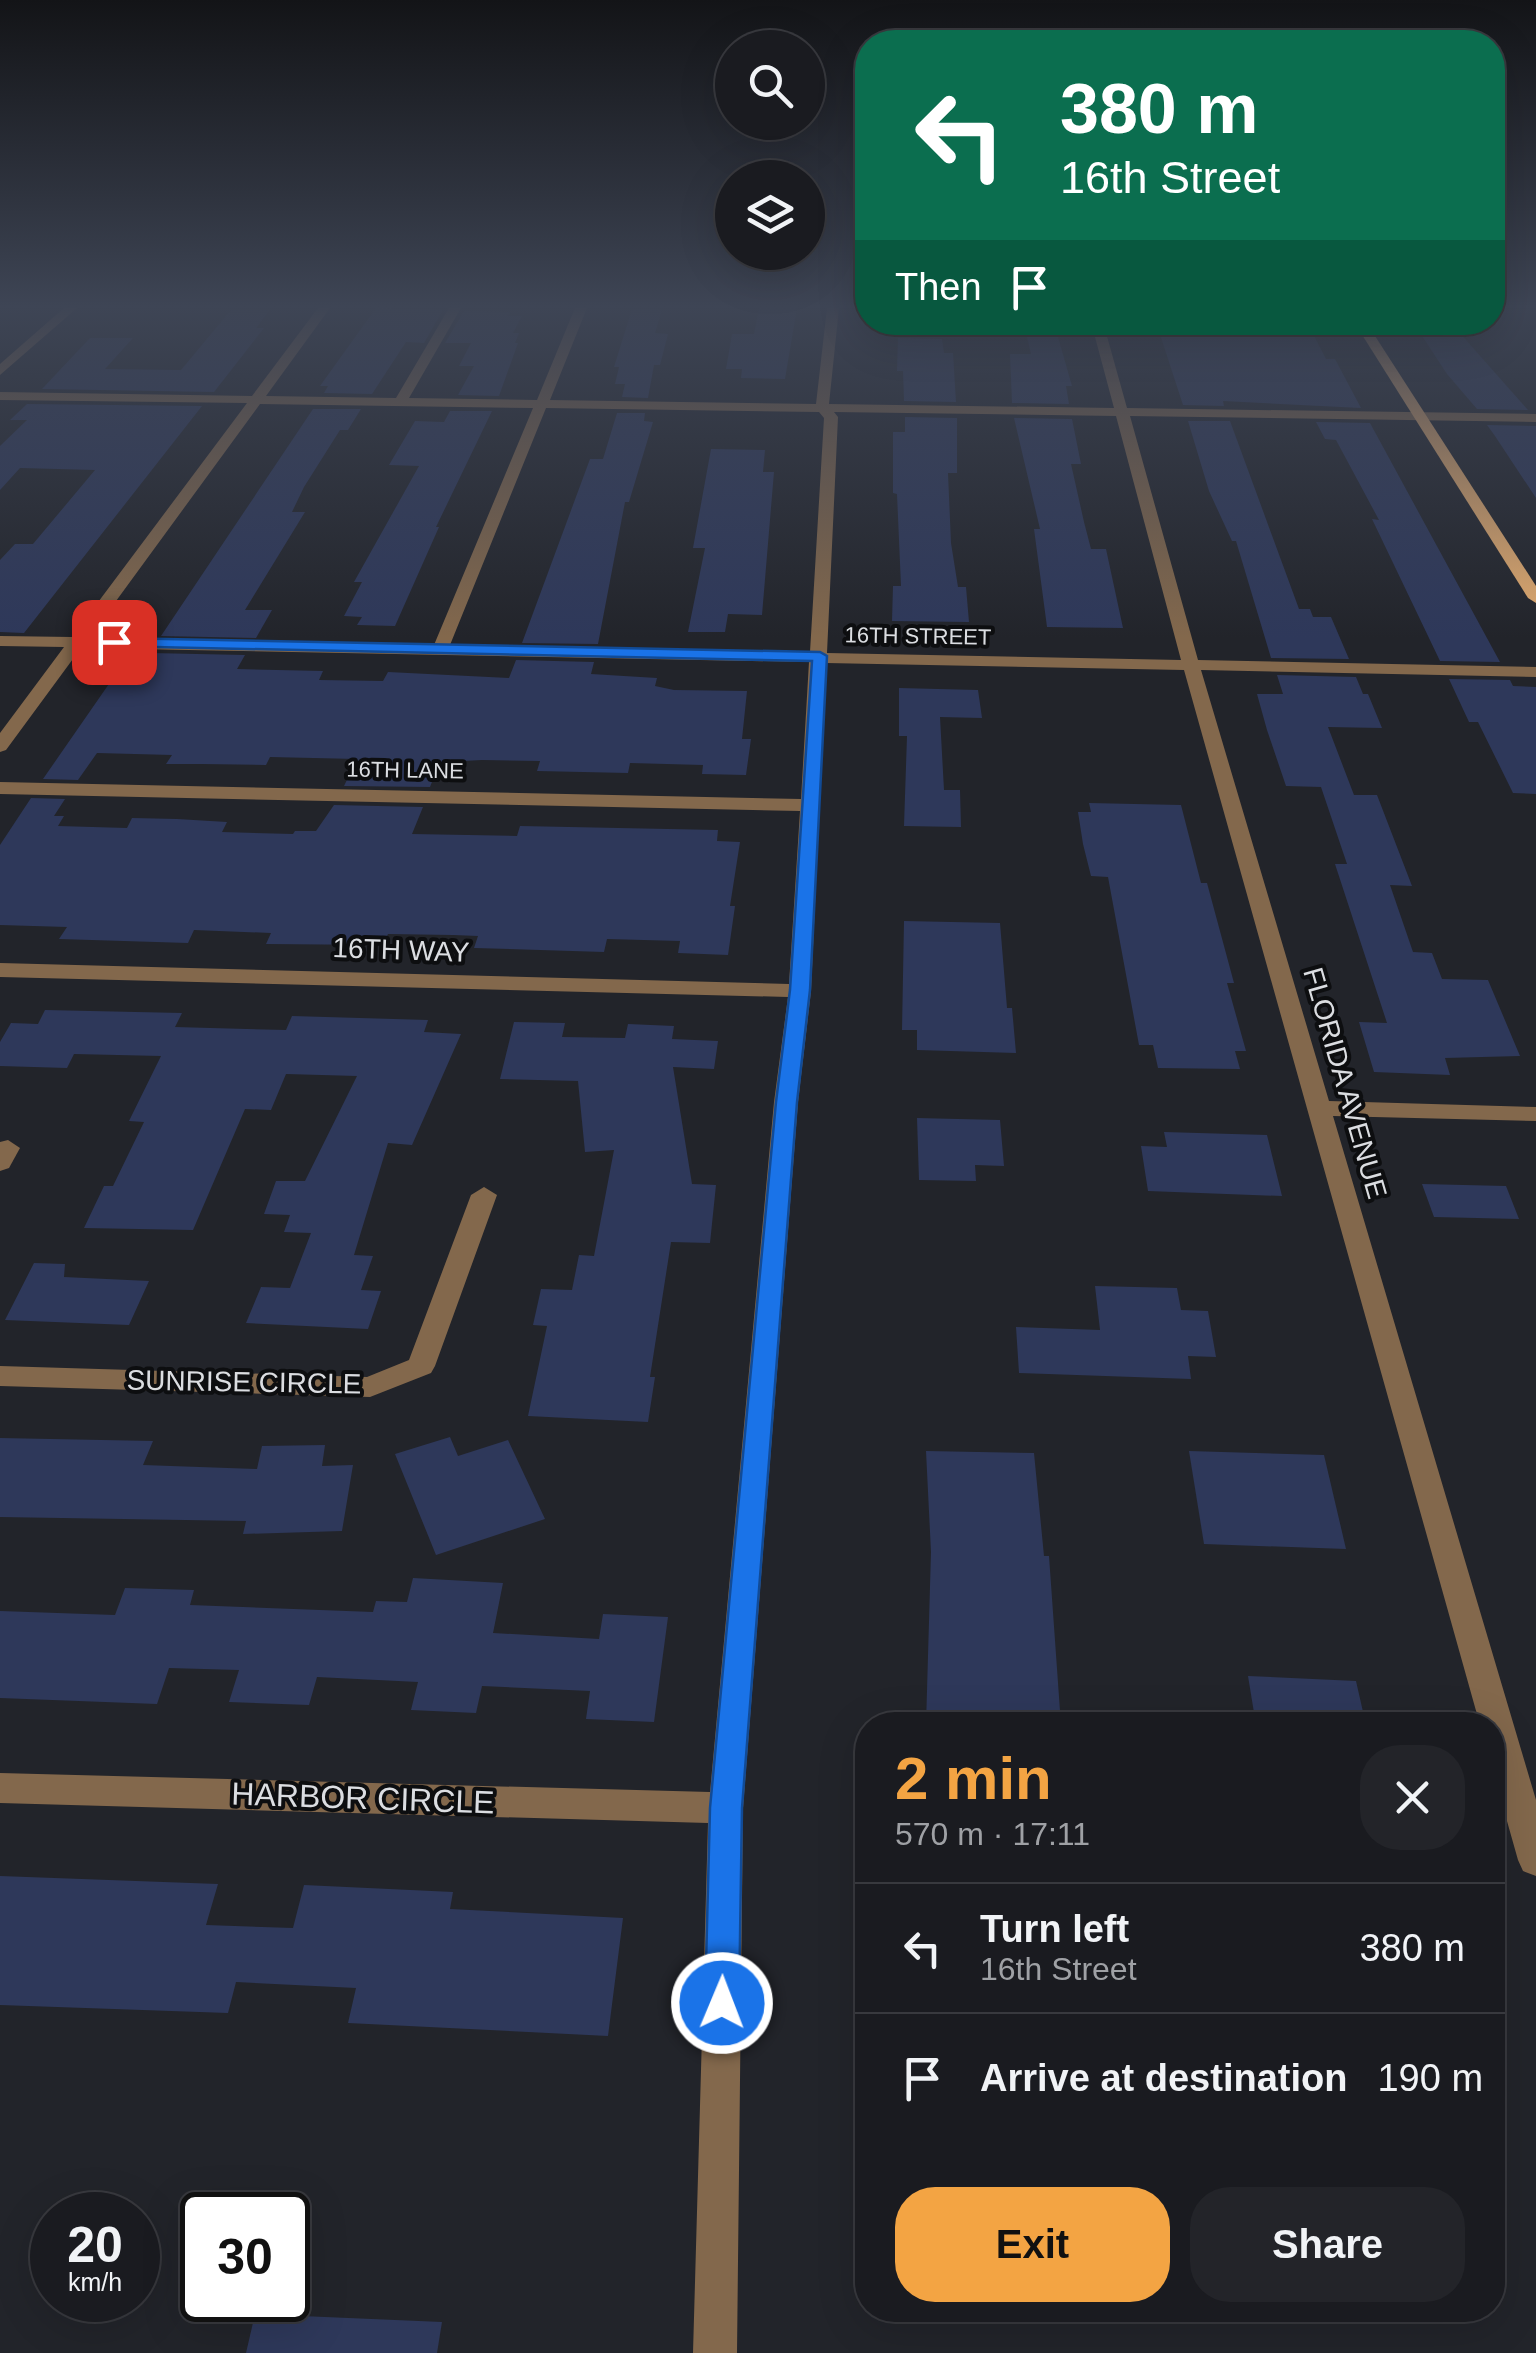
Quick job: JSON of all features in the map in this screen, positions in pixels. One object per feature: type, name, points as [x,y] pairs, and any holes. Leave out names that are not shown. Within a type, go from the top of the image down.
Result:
[{"type":"main road","points":[[1421,418],[1536,598]]},
{"type":"street","points":[[0,746],[243,418]]},
{"type":"street","points":[[440,650],[535,418]]},
{"type":"street","points":[[715,2353],[726,1808],[786,1102],[800,990],[831,418]]},
{"type":"street","name":"FLORIDA AVENUE","points":[[1122,418],[1494,1712]]},
{"type":"street","name":"16TH STREET","points":[[0,641],[1536,672]]},
{"type":"street","name":"16TH LANE","points":[[0,788],[808,805]]},
{"type":"street","name":"16TH WAY","points":[[0,970],[800,990]]},
{"type":"street","points":[[1322,1108],[1536,1114]]},
{"type":"street","name":"SUNRISE CIRCLE","points":[[0,1376],[370,1387],[392,1379],[421,1366],[484,1195]]},
{"type":"street","name":"FLORIDA AVENUE","points":[[1505,1751],[1536,1860]]},
{"type":"street","name":"HARBOR CIRCLE","points":[[0,1788],[726,1808]]},
{"type":"building","points":[[193,418],[24,633],[0,632],[0,560],[15,544],[33,544],[95,470],[20,468],[0,490],[0,446],[27,420],[10,420]]},
{"type":"building","points":[[307,418],[356,418],[348,430],[340,430],[304,487],[292,512],[305,512],[245,610],[272,610],[256,638],[161,636]]},
{"type":"building","points":[[446,418],[489,418],[436,527],[395,626],[357,625],[362,617],[344,616],[362,582],[354,582],[419,466],[389,465],[415,421],[444,422]]},
{"type":"building","points":[[616,418],[644,418],[644,421],[653,422],[629,502],[625,502],[598,644],[522,643],[590,459],[603,459]]},
{"type":"building","points":[[905,418],[957,418],[957,473],[948,473],[951,543],[958,587],[966,587],[969,622],[892,621],[893,586],[901,586],[897,494],[893,493],[893,432],[905,432]]},
{"type":"building","points":[[1014,418],[1072,419],[1081,464],[1071,464],[1084,522],[1091,549],[1106,549],[1123,628],[1047,627],[1034,529],[1040,529]]},
{"type":"building","points":[[1188,421],[1230,421],[1299,609],[1310,609],[1313,617],[1331,617],[1349,659],[1271,658],[1236,541],[1232,541],[1209,491]]},
{"type":"building","points":[[1316,422],[1370,423],[1500,662],[1440,661],[1372,519],[1379,520],[1336,440],[1325,439]]},
{"type":"building","points":[[1487,425],[1536,426],[1536,498],[1495,436]]},
{"type":"building","points":[[711,449],[765,450],[763,472],[774,472],[762,615],[728,614],[725,632],[688,632],[705,548],[693,548]]},
{"type":"building","points":[[150,653],[245,655],[237,669],[323,671],[319,680],[383,681],[388,672],[509,678],[516,660],[594,662],[591,674],[657,678],[655,686],[674,690],[747,691],[742,739],[751,739],[746,775],[702,774],[703,765],[630,763],[628,773],[537,771],[540,761],[482,760],[463,761],[460,769],[437,769],[430,787],[344,786],[357,759],[270,757],[266,765],[166,764],[172,755],[97,753],[78,780],[43,779],[120,668],[139,669]]},
{"type":"building","points":[[1277,675],[1356,677],[1363,694],[1368,694],[1382,728],[1328,727],[1354,795],[1377,795],[1412,886],[1390,885],[1413,952],[1432,953],[1442,979],[1488,980],[1520,1056],[1445,1058],[1450,1075],[1374,1072],[1359,1022],[1387,1023],[1335,864],[1347,864],[1321,787],[1286,786],[1267,730],[1257,694],[1283,694]]},
{"type":"building","points":[[1449,679],[1510,680],[1513,686],[1536,687],[1536,794],[1513,793],[1478,722],[1469,722]]},
{"type":"building","points":[[899,688],[978,690],[982,718],[940,717],[944,790],[960,790],[961,827],[904,826],[907,736],[899,736]]},
{"type":"building","points":[[31,798],[65,799],[54,816],[64,816],[58,826],[127,828],[132,818],[177,819],[227,822],[222,832],[293,834],[316,831],[334,805],[423,807],[412,834],[517,836],[520,826],[718,830],[717,841],[740,842],[730,906],[735,906],[728,955],[678,953],[680,941],[607,939],[604,952],[474,948],[478,936],[453,935],[388,934],[383,945],[266,944],[271,933],[194,930],[188,943],[59,939],[67,927],[0,925],[0,845]]},
{"type":"building","points":[[1089,803],[1181,805],[1201,883],[1207,883],[1234,983],[1227,983],[1246,1051],[1235,1051],[1240,1069],[1158,1068],[1153,1045],[1139,1045],[1108,877],[1091,876],[1083,844],[1078,812],[1091,812]]},
{"type":"building","points":[[904,921],[1000,923],[1007,1008],[1012,1008],[1016,1053],[917,1050],[917,1030],[902,1030]]},
{"type":"building","points":[[45,1010],[182,1013],[175,1027],[286,1030],[292,1016],[428,1020],[424,1032],[461,1034],[412,1145],[388,1143],[354,1255],[373,1256],[361,1290],[381,1291],[368,1329],[246,1323],[261,1287],[290,1288],[311,1233],[284,1232],[290,1215],[264,1214],[276,1181],[305,1181],[357,1076],[286,1074],[271,1110],[245,1109],[193,1230],[84,1228],[104,1186],[113,1186],[144,1122],[129,1121],[161,1056],[74,1054],[67,1068],[0,1066],[0,1042],[11,1023],[38,1024]]},
{"type":"building","points":[[514,1022],[565,1023],[562,1037],[625,1038],[628,1024],[674,1026],[672,1039],[718,1041],[714,1069],[673,1067],[692,1184],[716,1185],[710,1243],[671,1242],[650,1377],[655,1377],[648,1422],[528,1416],[547,1326],[533,1325],[541,1289],[572,1290],[579,1255],[594,1256],[614,1150],[585,1152],[578,1081],[500,1079]]},
{"type":"building","points":[[917,1118],[1000,1120],[1004,1166],[975,1165],[976,1181],[919,1180]]},
{"type":"building","points":[[1164,1132],[1267,1135],[1282,1196],[1148,1191],[1141,1146],[1167,1147]]},
{"type":"building","points":[[1422,1184],[1506,1186],[1519,1219],[1434,1217]]},
{"type":"building","points":[[34,1263],[65,1264],[64,1277],[149,1281],[129,1325],[5,1320]]},
{"type":"building","points":[[1095,1286],[1177,1288],[1181,1310],[1208,1311],[1216,1357],[1188,1356],[1191,1379],[1019,1373],[1016,1327],[1100,1330]]},
{"type":"building","points":[[450,1437],[458,1456],[508,1440],[545,1519],[436,1555],[395,1454]]},
{"type":"building","points":[[0,1438],[153,1441],[143,1465],[257,1469],[262,1446],[325,1445],[322,1466],[353,1465],[342,1531],[243,1534],[246,1521],[0,1517]]},
{"type":"building","points":[[926,1451],[1034,1453],[1044,1556],[1049,1556],[1060,1712],[926,1712],[931,1552]]},
{"type":"building","points":[[1189,1451],[1324,1455],[1346,1549],[1204,1544]]},
{"type":"building","points":[[413,1578],[503,1583],[493,1633],[599,1639],[603,1614],[668,1617],[654,1722],[586,1719],[590,1691],[482,1686],[476,1713],[411,1710],[418,1682],[317,1677],[309,1705],[229,1702],[239,1670],[169,1668],[157,1704],[0,1698],[0,1611],[115,1615],[125,1588],[194,1590],[190,1605],[373,1612],[376,1601],[407,1602]]},
{"type":"building","points":[[1248,1676],[1356,1681],[1363,1712],[1254,1712]]},
{"type":"building","points":[[0,1876],[218,1884],[206,1925],[293,1928],[304,1885],[453,1892],[450,1909],[623,1918],[608,2036],[348,2023],[356,1988],[236,1982],[228,2013],[0,2005]]},
{"type":"building","points":[[310,2316],[442,2322],[437,2353],[246,2353],[253,2322],[310,2322]]},
{"type":"route","points":[[114,642],[820,656],[808,805],[800,990],[786,1102],[726,1808],[722,2003]]}]
